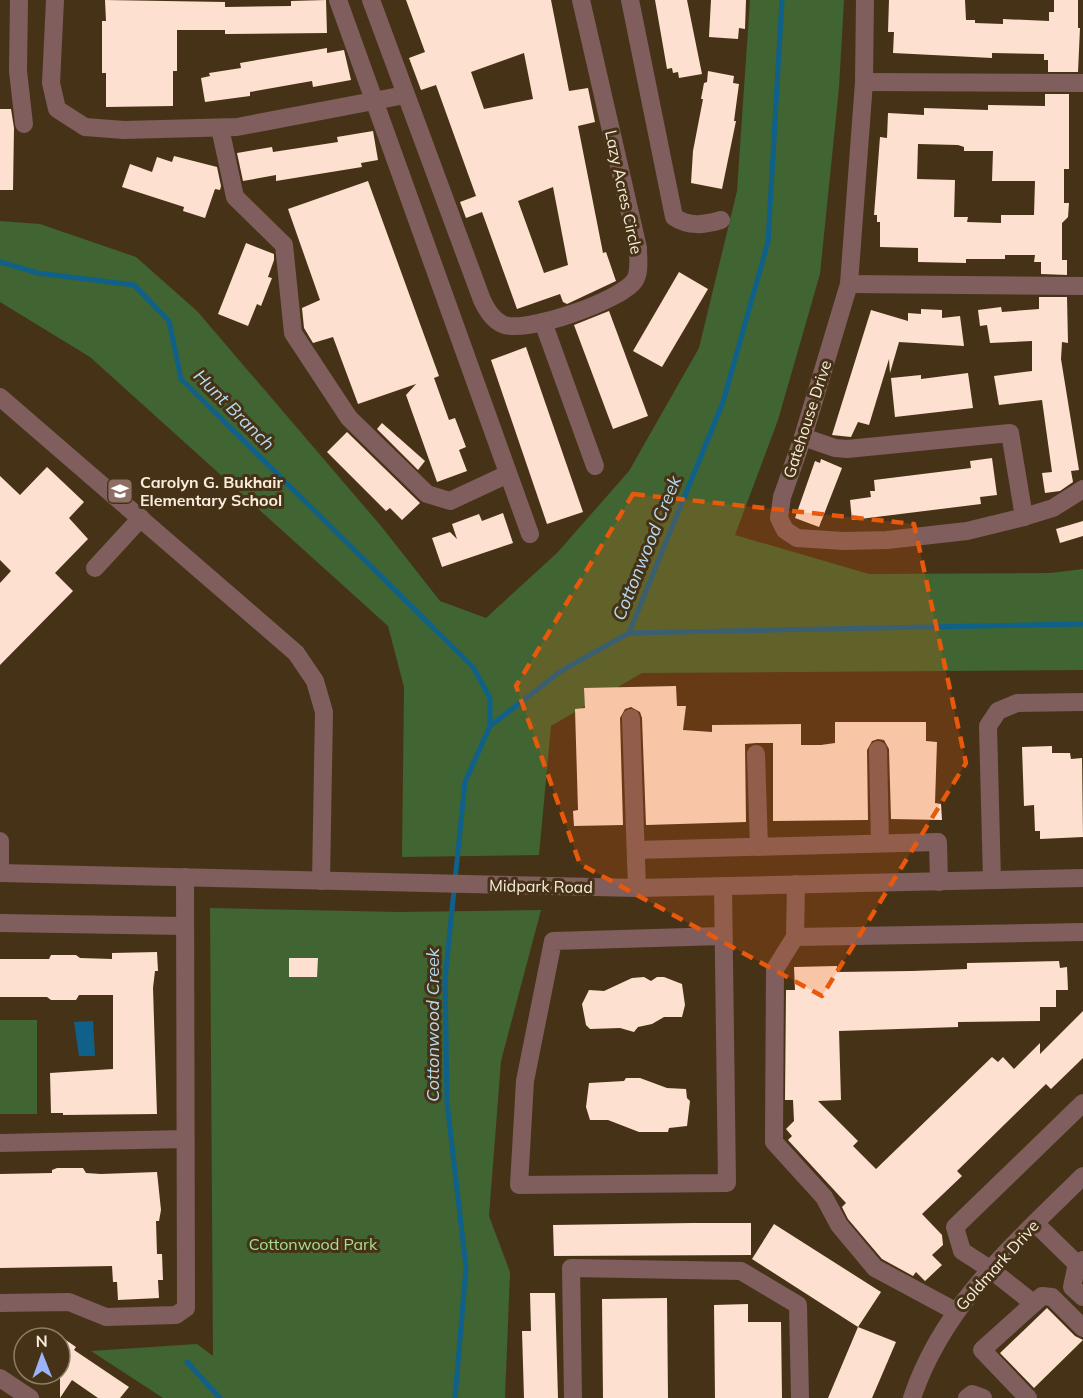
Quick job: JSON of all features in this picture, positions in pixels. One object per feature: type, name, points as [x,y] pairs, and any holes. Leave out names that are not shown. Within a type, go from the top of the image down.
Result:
[{"type":"street","points":[[55,0],[51,83],[57,109],[85,127],[124,130],[237,127],[405,95]]},
{"type":"street","points":[[338,0],[530,534]]},
{"type":"street","name":"Lazy Acres Circle","points":[[371,0],[482,300],[492,317],[503,325],[511,327],[543,322],[607,299],[630,286],[636,279],[638,248],[580,0]]},
{"type":"street","points":[[630,0],[674,217],[684,224],[706,225],[721,220]]},
{"type":"street","name":"Gatehouse Drive","points":[[866,0],[864,82],[849,284],[803,437],[782,497],[779,518],[785,530],[797,538],[844,541],[887,540],[967,531],[1024,518],[1053,508],[1083,489]]},
{"type":"street","points":[[12,10],[24,124]]},
{"type":"street","points":[[864,82],[1083,83]]},
{"type":"street","points":[[220,128],[235,197],[284,245],[293,333],[349,418],[427,494],[450,501],[508,474]]},
{"type":"street","points":[[849,284],[1083,286]]},
{"type":"street","points":[[543,322],[595,466]]},
{"type":"street","points":[[0,397],[296,653],[315,681],[324,712],[321,881]]},
{"type":"street","points":[[803,437],[835,448],[847,449],[1010,434],[1024,518]]},
{"type":"street","points":[[95,568],[141,518]]},
{"type":"street","points":[[992,880],[988,726],[998,711],[1017,703],[1082,706]]},
{"type":"street","points":[[631,718],[637,888]]},
{"type":"street","points":[[878,750],[880,843]]},
{"type":"street","points":[[756,754],[759,847]]},
{"type":"street","points":[[0,841],[0,873]]},
{"type":"street","points":[[636,850],[938,842],[939,882]]},
{"type":"street","name":"Midpark Road","points":[[0,873],[637,888],[1083,878]]},
{"type":"street","points":[[0,1303],[69,1302],[106,1317],[176,1315],[186,1308],[185,877]]},
{"type":"street","points":[[796,884],[795,937],[775,969],[774,1142],[824,1197],[839,1225],[874,1268],[954,1311]]},
{"type":"street","points":[[722,936],[553,940],[525,1081],[519,1185],[727,1183],[723,886]]},
{"type":"street","points":[[0,923],[184,926]]},
{"type":"street","points":[[795,937],[1083,932]]},
{"type":"street","points":[[1033,1303],[990,1269],[962,1251],[954,1227],[1083,1103]]},
{"type":"street","points":[[0,1143],[185,1139]]},
{"type":"street","name":"Goldmark Drive","points":[[912,1398],[927,1359],[954,1311],[990,1269],[1083,1176]]},
{"type":"street","points":[[1035,1223],[1080,1262],[1072,1287],[1083,1297]]},
{"type":"street","points":[[573,1398],[571,1268],[741,1271],[798,1305],[800,1398]]},
{"type":"street","points":[[1028,1398],[982,1350],[1042,1296],[1053,1297],[1083,1328]]},
{"type":"street","points":[[0,1378],[30,1398]]},
{"type":"street","points":[[967,1398],[972,1394],[983,1398]]},
{"type":"highlighted area","points":[[633,494],[914,524],[966,763],[822,996],[580,864],[516,686]]},
{"type":"green space","points":[[750,0],[844,0],[839,88],[820,274],[778,420],[735,535],[869,574],[1050,573],[1083,569],[1083,670],[642,673],[551,726],[539,855],[402,857],[404,687],[388,626],[90,357],[0,302],[0,221],[40,224],[136,257],[197,311],[381,526],[440,601],[486,618],[557,553],[629,471],[699,348],[737,191]]},
{"type":"green space","name":"Cottonwood Park","points":[[210,908],[400,912],[541,910],[501,1061],[489,1216],[510,1272],[505,1398],[163,1398],[91,1351],[197,1344],[213,1356]]},
{"type":"green space","points":[[0,1020],[37,1020],[37,1114],[0,1114]]},
{"type":"water","points":[[93,1021],[95,1056],[79,1056],[74,1022]]},
{"type":"building","points":[[105,0],[225,2],[225,7],[291,6],[291,1],[326,0],[327,33],[225,34],[225,30],[177,30],[177,71],[173,71],[173,106],[106,107],[106,73],[102,73],[102,21],[106,21]]},
{"type":"building","points":[[406,0],[551,0],[569,91],[588,88],[595,122],[578,126],[603,253],[606,252],[616,281],[567,304],[563,302],[560,294],[517,309],[482,212],[466,218],[460,202],[476,196],[436,85],[421,90],[409,58],[425,52]],"holes":[[[524,53],[533,99],[484,109],[471,72]],[[553,187],[568,265],[544,273],[518,201]]]},
{"type":"building","points":[[655,0],[687,0],[702,74],[679,78],[678,72],[673,73],[672,68],[667,69]]},
{"type":"building","points":[[711,0],[746,0],[745,29],[739,28],[738,39],[709,37]]},
{"type":"building","points":[[889,0],[965,0],[966,20],[975,20],[975,23],[1003,24],[1003,19],[1049,21],[1049,12],[1054,12],[1054,0],[1078,0],[1078,28],[1080,28],[1078,72],[1048,72],[1048,60],[1044,60],[1044,54],[992,53],[992,58],[893,53],[894,32],[888,32]]},
{"type":"building","points":[[327,48],[327,53],[344,50],[351,80],[313,87],[312,81],[250,92],[250,96],[205,102],[201,78],[210,76],[209,73],[241,68],[240,63]]},
{"type":"building","points":[[708,71],[734,76],[733,83],[739,84],[734,121],[736,121],[722,189],[691,183],[693,151]]},
{"type":"building","points":[[1045,94],[1069,94],[1069,169],[1064,169],[1064,203],[1069,203],[1068,217],[1062,223],[1062,260],[1067,260],[1067,275],[1041,274],[1041,262],[1034,262],[1035,255],[1005,255],[1005,259],[966,259],[966,263],[918,262],[918,248],[880,247],[880,222],[877,222],[877,215],[874,215],[880,137],[887,138],[888,113],[924,115],[924,108],[988,110],[988,105],[1045,106]],"holes":[[[918,144],[964,147],[964,151],[993,151],[992,181],[1035,181],[1034,215],[1001,215],[1001,223],[967,222],[968,217],[954,217],[955,180],[917,179]]]},
{"type":"building","points":[[0,109],[11,109],[14,128],[13,190],[0,190]]},
{"type":"building","points":[[373,131],[378,160],[361,163],[362,167],[276,181],[276,175],[243,181],[237,153],[272,147],[273,152],[338,142],[337,137]]},
{"type":"building","points":[[174,156],[217,167],[221,186],[220,190],[215,189],[205,218],[183,211],[184,207],[122,187],[130,164],[152,172],[157,157],[172,162]]},
{"type":"building","points":[[368,181],[439,376],[434,378],[449,420],[455,418],[466,447],[459,450],[467,471],[437,482],[406,395],[416,384],[358,404],[333,337],[313,343],[304,328],[302,308],[320,300],[288,209]]},
{"type":"building","points":[[246,243],[274,254],[268,277],[272,278],[261,306],[257,304],[248,326],[218,314]]},
{"type":"building","points":[[679,272],[708,289],[662,367],[633,351]]},
{"type":"building","points":[[1039,297],[1067,297],[1068,343],[1062,342],[1061,359],[1079,470],[1071,471],[1073,482],[1060,491],[1045,493],[1042,473],[1052,472],[1042,400],[999,405],[994,376],[1032,371],[1032,341],[990,343],[987,325],[980,326],[978,310],[1001,307],[1002,312],[1039,309]]},
{"type":"building","points":[[921,309],[942,310],[942,318],[960,316],[964,346],[899,342],[890,373],[889,359],[869,425],[858,422],[851,437],[832,435],[871,310],[908,321],[908,313],[921,314]]},
{"type":"building","points":[[609,311],[648,416],[613,429],[574,325]]},
{"type":"building","points":[[526,347],[583,512],[547,524],[491,360]]},
{"type":"building","points":[[968,373],[973,408],[895,417],[891,378],[921,375],[921,379]]},
{"type":"building","points":[[382,423],[425,461],[418,470],[377,429]]},
{"type":"building","points":[[347,432],[420,503],[402,520],[390,508],[386,511],[327,452]]},
{"type":"building","points":[[992,458],[997,495],[980,497],[981,504],[852,520],[850,500],[871,497],[870,491],[875,491],[874,480],[971,468],[970,461]]},
{"type":"building","points":[[821,459],[842,468],[819,527],[795,518],[815,461],[820,463]]},
{"type":"building","points":[[47,467],[84,502],[69,518],[88,539],[55,573],[73,591],[0,665],[0,583],[11,571],[0,560],[0,476],[20,495]]},
{"type":"building","points":[[503,513],[513,543],[442,567],[432,538],[450,532],[457,539],[452,524],[479,514],[482,521]]},
{"type":"building","points":[[1083,521],[1083,536],[1060,543],[1056,529]]},
{"type":"building","points":[[676,686],[677,706],[686,706],[683,730],[712,732],[712,725],[801,724],[801,745],[821,745],[835,743],[835,722],[926,722],[926,741],[937,742],[935,803],[941,804],[942,820],[891,819],[889,749],[884,740],[878,739],[872,741],[867,750],[868,820],[773,821],[773,743],[756,743],[745,744],[746,822],[646,825],[642,718],[640,712],[631,707],[625,709],[620,718],[623,825],[574,826],[573,811],[578,810],[575,709],[585,708],[584,688]]},
{"type":"building","points":[[1052,746],[1052,753],[1070,753],[1071,759],[1082,758],[1083,837],[1040,839],[1040,831],[1035,831],[1034,805],[1024,806],[1022,747]]},
{"type":"building","points":[[157,952],[158,971],[155,971],[153,988],[157,1114],[63,1115],[63,1113],[51,1113],[50,1073],[113,1069],[113,995],[79,995],[76,1000],[51,1000],[47,997],[0,997],[0,959],[49,959],[51,955],[76,955],[80,958],[112,959],[112,953]]},
{"type":"building","points":[[289,958],[318,958],[317,977],[289,977]]},
{"type":"building","points":[[1059,961],[1060,968],[1067,967],[1068,990],[1056,990],[1056,1007],[1040,1007],[1040,1021],[958,1022],[958,1027],[839,1031],[841,1100],[818,1101],[858,1141],[853,1146],[876,1169],[992,1057],[998,1062],[1003,1057],[1014,1069],[1040,1043],[1040,1054],[1083,1011],[1083,1058],[1051,1089],[1046,1084],[957,1171],[962,1176],[922,1214],[942,1235],[943,1245],[932,1255],[942,1265],[925,1281],[916,1272],[913,1276],[882,1259],[848,1219],[842,1207],[846,1203],[788,1140],[792,1136],[786,1129],[794,1121],[793,1100],[785,1100],[786,990],[795,990],[794,967],[837,966],[837,972],[912,971],[967,969],[967,963]]},
{"type":"building","points":[[644,977],[651,981],[657,977],[664,977],[682,984],[685,1005],[682,1017],[664,1017],[652,1024],[638,1027],[634,1032],[620,1028],[590,1029],[586,1025],[582,1004],[589,990],[604,991],[632,978]]},
{"type":"building","points":[[626,1078],[640,1078],[667,1088],[686,1089],[687,1098],[690,1101],[687,1126],[669,1128],[668,1132],[639,1132],[608,1120],[590,1120],[586,1107],[589,1083],[624,1081]]},
{"type":"building","points":[[83,1168],[86,1173],[101,1174],[157,1172],[161,1210],[159,1221],[156,1221],[157,1254],[162,1254],[163,1280],[158,1280],[159,1298],[118,1300],[117,1282],[113,1282],[112,1266],[0,1268],[0,1174],[52,1173],[52,1170]]},
{"type":"building","points":[[751,1223],[751,1255],[554,1256],[553,1225]]},
{"type":"building","points":[[774,1224],[881,1292],[858,1327],[752,1259]]},
{"type":"building","points":[[530,1293],[555,1293],[558,1398],[524,1398],[522,1331],[531,1331]]},
{"type":"building","points":[[667,1298],[668,1398],[603,1398],[602,1299]]},
{"type":"building","points":[[748,1304],[748,1322],[781,1322],[782,1398],[715,1398],[714,1305]]},
{"type":"building","points":[[1047,1308],[1075,1336],[1083,1340],[1034,1388],[1000,1353]]},
{"type":"building","points":[[858,1327],[896,1342],[872,1398],[828,1398]]},
{"type":"building","points":[[72,1344],[76,1347],[74,1350],[129,1387],[120,1398],[98,1398],[72,1380]]},
{"type":"building","points":[[60,1386],[68,1386],[60,1398]]},
{"type":"waterway","name":"Cottonwood Creek","points":[[455,1398],[466,1268],[447,1102],[445,979],[465,782],[490,726],[561,671],[629,633],[723,402],[768,242],[782,0]]},
{"type":"waterway","name":"Hunt Branch","points":[[0,262],[38,273],[134,285],[169,321],[181,379],[473,667],[490,698],[490,726]]},
{"type":"waterway","points":[[629,633],[1083,624]]},
{"type":"waterway","points":[[187,1362],[220,1398]]},
{"type":"place","name":"Carolyn G. Bukhair Elementary School","points":[[120,491]]}]
